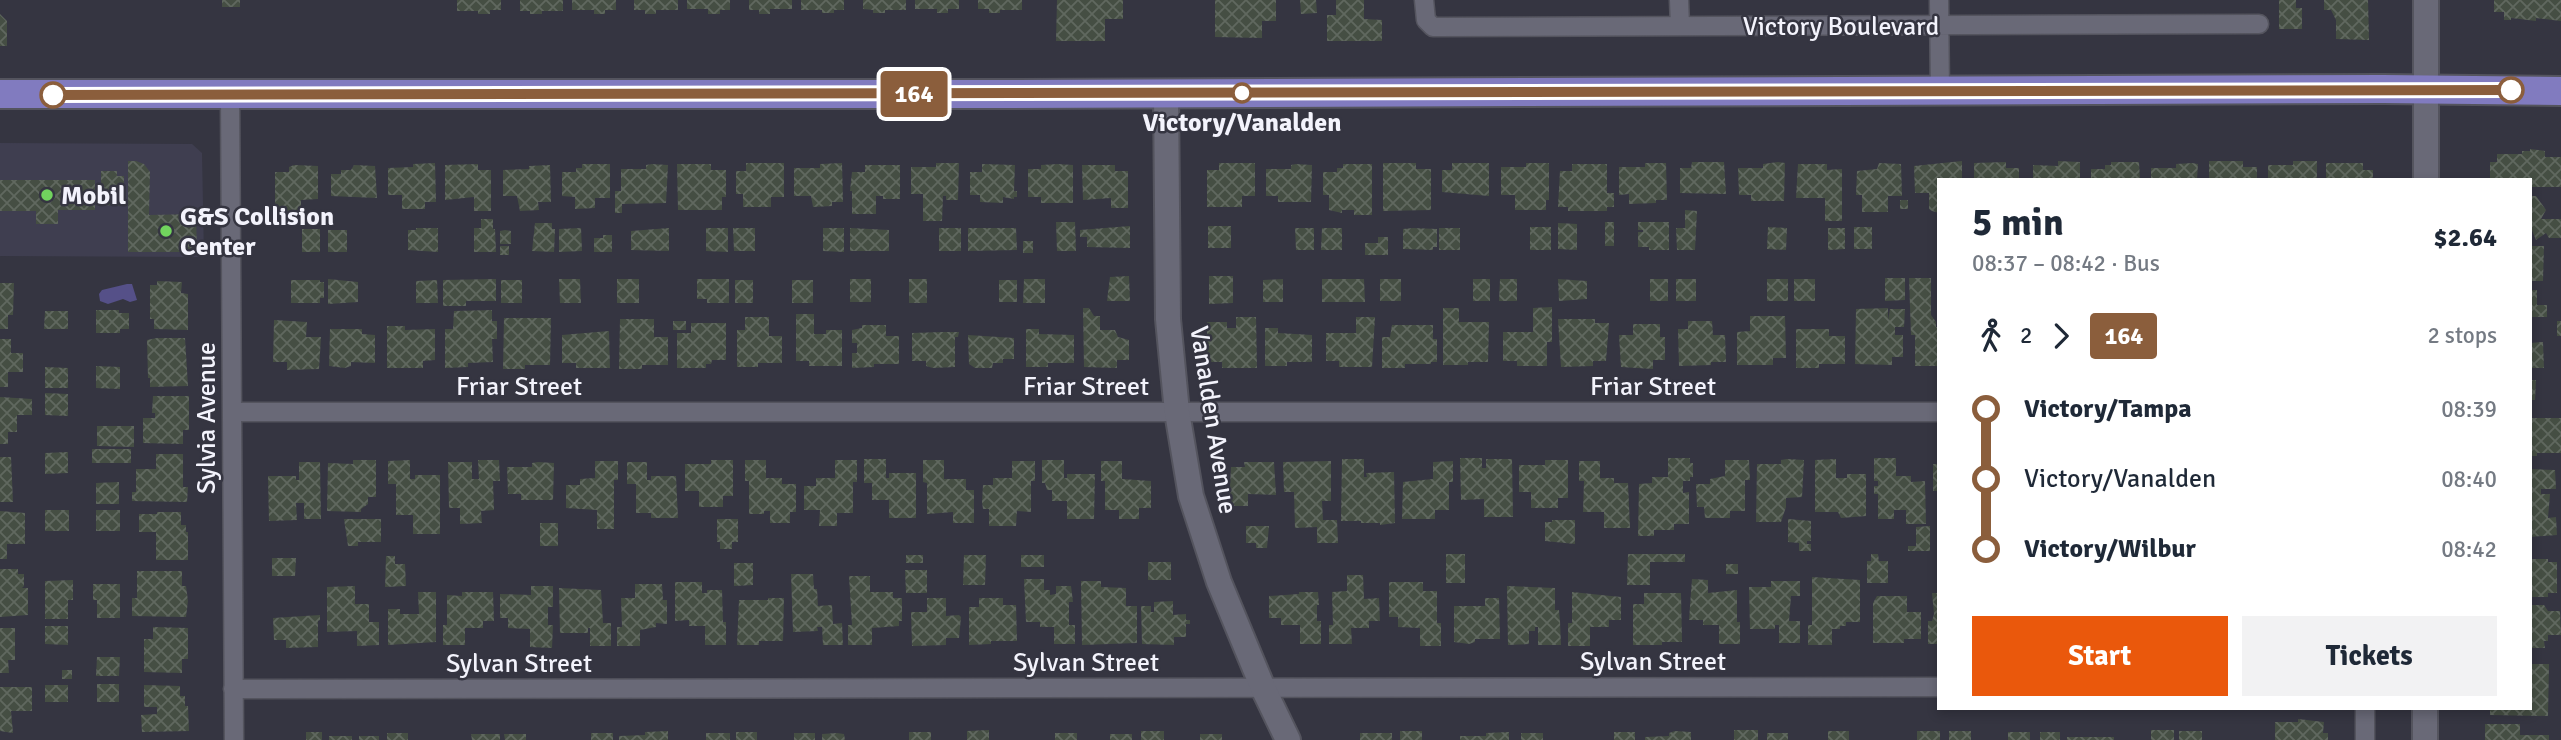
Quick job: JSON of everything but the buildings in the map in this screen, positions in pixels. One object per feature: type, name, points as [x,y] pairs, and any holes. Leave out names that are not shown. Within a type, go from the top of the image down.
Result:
[{"type":"main road","points":[[0,94],[2561,90]]},
{"type":"street","name":"Victory Boulevard","points":[[1424,0],[1426,20],[1433,27],[2259,24]]},
{"type":"street","points":[[1679,0],[1680,26]]},
{"type":"street","points":[[1939,0],[1940,91]]},
{"type":"street","points":[[2426,0],[2426,178]]},
{"type":"street","name":"Vanalden Avenue","points":[[1166,92],[1168,319],[1177,412],[1191,496],[1219,582],[1288,740]]},
{"type":"street","name":"Sylvia Avenue","points":[[230,95],[234,740]]},
{"type":"street","name":"Friar Street","points":[[233,412],[1937,412]]},
{"type":"street","name":"Sylvan Street","points":[[233,689],[1937,687]]},
{"type":"street","points":[[2365,710],[2365,740]]},
{"type":"street","points":[[2425,710],[2425,740]]},
{"type":"shaded area","points":[[0,143],[192,144],[202,153],[204,257],[0,256]]},
{"type":"shaded area","points":[[132,284],[137,300],[130,302],[123,299],[108,304],[100,301],[99,294],[102,290]]},
{"type":"bus line","name":"164","points":[[53,95],[2511,90]]},
{"type":"place","name":"Victory/Vanalden","points":[[1242,93]]},
{"type":"place","name":"Mobil","points":[[47,195]]},
{"type":"place","name":"G&S Collision Center","points":[[166,231]]}]
